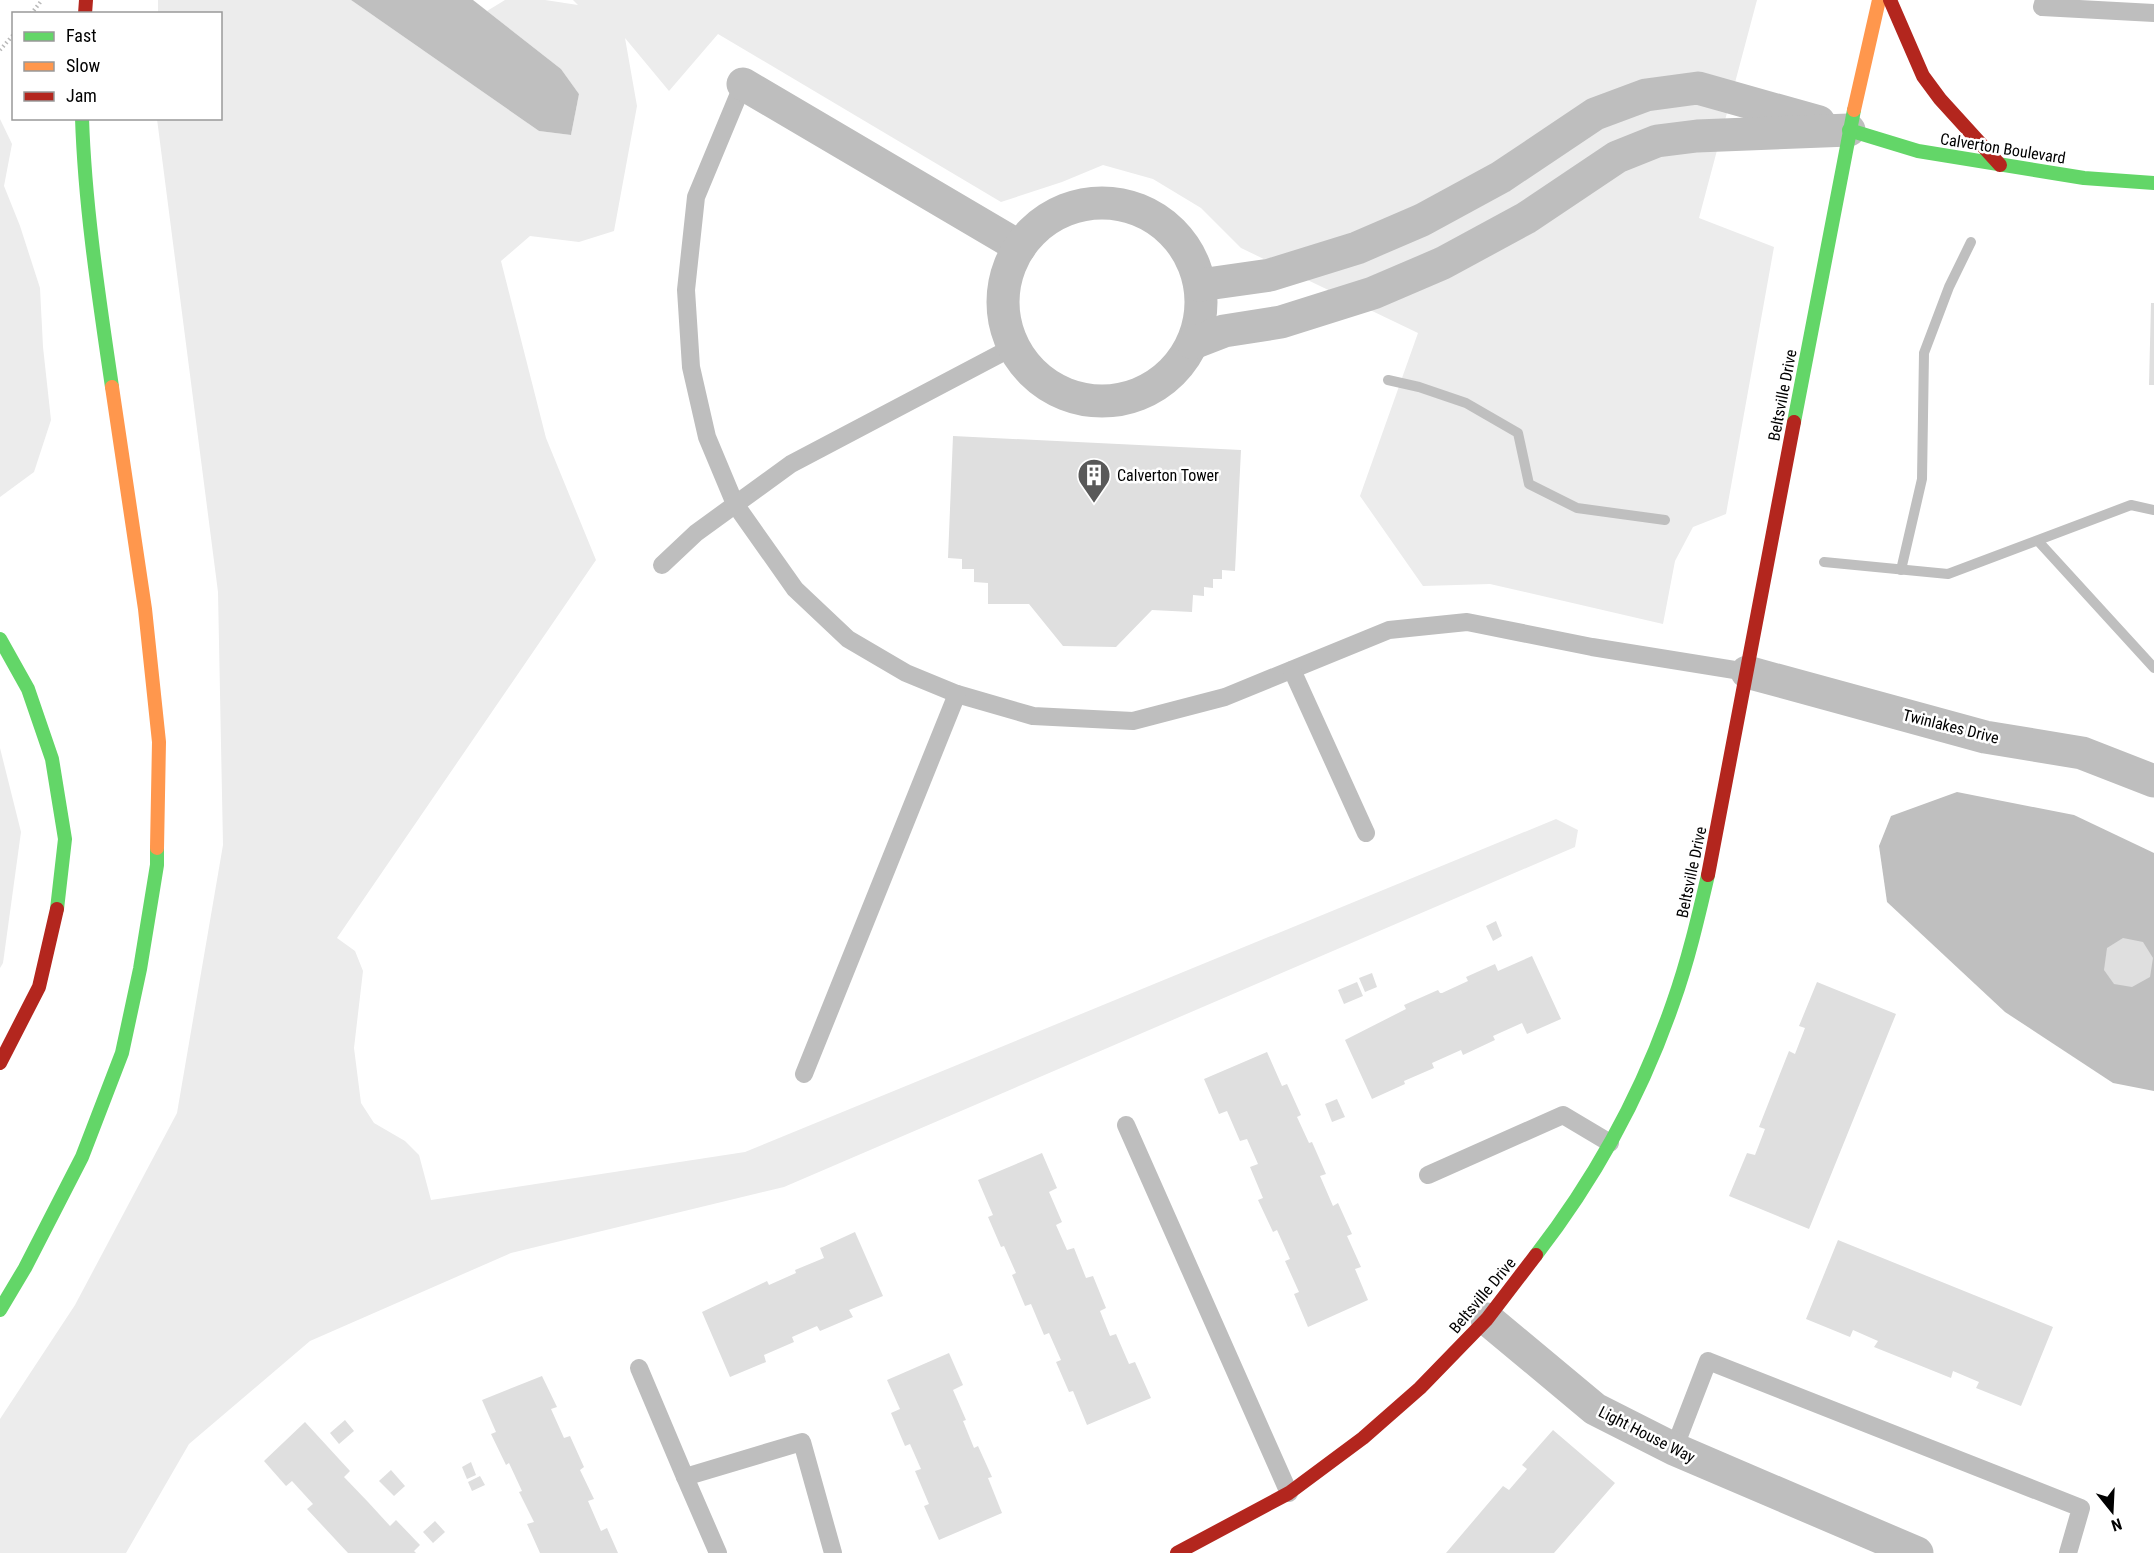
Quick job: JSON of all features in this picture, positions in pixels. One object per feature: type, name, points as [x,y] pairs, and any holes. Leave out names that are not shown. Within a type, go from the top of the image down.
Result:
[{"type":"main road","name":"Beltsville Drive","points":[[1177,1553],[1289,1493],[1363,1438],[1420,1388],[1487,1319],[1565,1218],[1610,1143],[1641,1082],[1673,1005],[1695,931],[1714,846],[1849,130],[1879,0]]},
{"type":"main road","points":[[1890,0],[1923,76],[1940,99],[2000,165]]},
{"type":"main road","points":[[0,1310],[25,1268],[82,1157],[122,1053],[140,969],[157,865],[159,742],[145,609],[98,285],[84,170],[82,120]]},
{"type":"main road","name":"Calverton Boulevard","points":[[1849,130],[1918,151],[2084,178],[2154,183]]},
{"type":"main road","points":[[0,639],[28,689],[52,759],[65,839],[57,913],[39,987],[0,1062]]},
{"type":"street","points":[[743,84],[1020,247]]},
{"type":"street","points":[[1200,285],[1270,275],[1357,248],[1422,220],[1501,177],[1595,114],[1646,95],[1698,88],[1849,130]]},
{"type":"street","points":[[1193,343],[1224,331],[1281,322],[1373,293],[1443,263],[1526,218],[1617,157],[1657,141],[1697,136],[1849,130]]},
{"type":"street","points":[[1501,177],[1526,218]]},
{"type":"street","points":[[1090,204],[1115,204],[1140,211],[1162,223],[1180,241],[1193,262],[1200,285],[1202,309],[1193,343],[1180,364],[1153,387],[1131,397],[1108,401],[1084,400],[1060,392],[1040,380],[1022,361],[1013,347],[1003,309],[1004,289],[1010,264],[1020,247],[1042,224],[1065,210],[1090,204]]},
{"type":"street","name":"Twinlakes Drive","points":[[1747,672],[1985,737],[2082,753],[2154,781]]},
{"type":"street","name":"Light House Way","points":[[1487,1319],[1595,1409],[1674,1449],[1917,1553]]},
{"type":"lane","points":[[2044,0],[2042,6],[2154,13]]},
{"type":"lane","points":[[743,84],[696,197],[686,290],[691,368],[707,436],[735,504],[795,589],[848,639],[906,673],[957,694],[1033,716],[1132,720],[1225,698],[1389,630],[1467,622],[1592,647],[1747,672]]},
{"type":"lane","points":[[662,565],[696,533],[791,464],[1013,347]]},
{"type":"lane","points":[[1292,670],[1366,833]]},
{"type":"lane","points":[[804,1074],[957,694]]},
{"type":"lane","points":[[1428,1175],[1563,1115],[1610,1143]]},
{"type":"lane","points":[[1126,1125],[1289,1493]]},
{"type":"lane","points":[[1674,1449],[1708,1361],[2081,1508],[2068,1553]]},
{"type":"lane","points":[[639,1368],[718,1553]]},
{"type":"lane","points":[[685,1477],[802,1442],[833,1553]]},
{"type":"path","points":[[33,12],[42,0]]},
{"type":"path","points":[[0,50],[12,36]]},
{"type":"shaded area","points":[[158,0],[351,0],[539,131],[571,135],[579,94],[561,69],[487,11],[505,0],[545,0],[578,5],[573,0],[1757,0],[1699,218],[1774,247],[1726,514],[1693,527],[1675,561],[1663,624],[1490,584],[1423,586],[1360,496],[1418,333],[1241,248],[1201,208],[1153,179],[1103,165],[1062,182],[1001,202],[718,34],[669,91],[625,38],[637,106],[614,231],[579,242],[530,236],[501,261],[546,438],[596,560],[337,938],[355,951],[363,971],[354,1048],[361,1103],[374,1123],[405,1141],[419,1155],[431,1200],[745,1152],[1556,819],[1578,830],[1575,847],[784,1187],[511,1253],[310,1341],[189,1444],[126,1553],[0,1553],[0,1419],[75,1305],[177,1113],[223,845],[218,592],[157,120],[222,120],[222,12],[158,12]]},
{"type":"shaded area","points":[[351,0],[473,0],[561,69],[579,94],[571,135],[539,131]]},
{"type":"shaded area","points":[[0,119],[12,144],[4,186],[40,288],[43,347],[51,420],[34,472],[0,497]]},
{"type":"shaded area","points":[[0,748],[21,832],[3,963],[0,968]]},
{"type":"shaded area","points":[[1957,792],[2074,815],[2154,853],[2154,1091],[2113,1083],[2005,1012],[1887,902],[1879,846],[1891,816]]},
{"type":"building","points":[[2151,303],[2154,303],[2154,385],[2149,385]]},
{"type":"building","name":"Calverton Tower","points":[[953,436],[1241,450],[1235,571],[1222,570],[1222,579],[1213,579],[1213,588],[1204,587],[1204,596],[1193,595],[1192,612],[1152,610],[1116,647],[1063,646],[1029,604],[988,604],[988,583],[974,582],[974,569],[962,569],[962,559],[948,558]]},
{"type":"building","points":[[1496,921],[1502,936],[1493,941],[1486,926]]},
{"type":"building","points":[[2123,938],[2143,942],[2153,958],[2150,977],[2132,987],[2114,984],[2104,970],[2107,948]]},
{"type":"building","points":[[1532,956],[1561,1019],[1527,1034],[1522,1023],[1493,1036],[1495,1040],[1463,1055],[1461,1050],[1432,1063],[1434,1068],[1372,1099],[1345,1040],[1406,1009],[1404,1005],[1438,990],[1442,993],[1468,981],[1466,977],[1495,964],[1498,971]]},
{"type":"building","points":[[1372,973],[1377,987],[1365,992],[1359,978]]},
{"type":"building","points":[[1357,982],[1363,996],[1344,1004],[1338,990]]},
{"type":"building","points":[[1817,982],[1896,1014],[1809,1229],[1729,1196],[1747,1153],[1755,1155],[1765,1129],[1759,1127],[1789,1051],[1795,1054],[1805,1028],[1799,1026]]},
{"type":"building","points":[[1267,1052],[1282,1086],[1287,1084],[1301,1115],[1297,1117],[1309,1143],[1312,1142],[1326,1174],[1320,1176],[1333,1206],[1338,1203],[1352,1234],[1347,1236],[1361,1267],[1355,1269],[1368,1300],[1308,1327],[1294,1294],[1299,1292],[1285,1261],[1290,1259],[1277,1230],[1273,1232],[1258,1200],[1263,1198],[1250,1167],[1258,1164],[1247,1139],[1240,1141],[1227,1111],[1219,1114],[1204,1079]]},
{"type":"building","points":[[1337,1099],[1345,1117],[1332,1122],[1325,1104]]},
{"type":"building","points":[[1042,1153],[1057,1188],[1049,1192],[1062,1222],[1056,1225],[1067,1250],[1074,1248],[1086,1278],[1093,1276],[1106,1308],[1100,1311],[1110,1336],[1116,1334],[1129,1364],[1135,1362],[1151,1398],[1087,1425],[1073,1391],[1069,1392],[1056,1362],[1061,1360],[1049,1333],[1044,1335],[1031,1304],[1025,1306],[1012,1275],[1016,1273],[988,1217],[993,1215],[978,1180]]},
{"type":"building","points":[[855,1232],[883,1296],[849,1310],[853,1317],[820,1331],[817,1326],[792,1337],[794,1342],[764,1355],[766,1362],[730,1377],[702,1312],[767,1281],[769,1285],[796,1273],[795,1270],[824,1258],[820,1248]]},
{"type":"building","points":[[1838,1240],[2053,1327],[2021,1406],[1976,1388],[1979,1382],[1953,1371],[1951,1378],[1874,1347],[1878,1341],[1853,1330],[1850,1337],[1806,1319]]},
{"type":"building","points":[[949,1353],[963,1385],[953,1390],[966,1420],[963,1421],[974,1448],[978,1446],[992,1477],[988,1478],[1002,1513],[939,1540],[924,1506],[929,1504],[915,1471],[921,1469],[910,1444],[905,1446],[891,1413],[900,1409],[887,1380]]},
{"type":"building","points":[[542,1376],[557,1407],[551,1409],[564,1438],[570,1436],[584,1467],[580,1470],[594,1499],[588,1501],[601,1531],[607,1528],[618,1553],[540,1553],[527,1524],[534,1522],[519,1492],[522,1491],[509,1463],[506,1465],[491,1434],[496,1432],[482,1400]]},
{"type":"building","points":[[345,1420],[354,1431],[339,1444],[330,1433]]},
{"type":"building","points":[[305,1422],[350,1471],[344,1477],[390,1526],[396,1520],[420,1545],[414,1551],[416,1553],[348,1553],[307,1509],[313,1504],[292,1481],[286,1486],[264,1461]]},
{"type":"building","points":[[1553,1430],[1615,1483],[1554,1553],[1446,1553],[1503,1486],[1509,1490],[1527,1469],[1522,1465]]},
{"type":"building","points":[[471,1462],[476,1475],[467,1479],[462,1467]]},
{"type":"building","points":[[391,1470],[405,1486],[394,1496],[379,1481]]},
{"type":"building","points":[[480,1476],[485,1485],[472,1491],[468,1482]]},
{"type":"building","points":[[435,1521],[445,1532],[433,1543],[423,1532]]},
{"type":"waterway","points":[[1901,570],[1922,479],[1924,353],[1949,287],[1971,242]]},
{"type":"waterway","points":[[1388,380],[1419,387],[1466,403],[1518,433],[1529,484],[1577,508],[1665,520]]},
{"type":"waterway","points":[[1824,562],[1948,574],[2131,505],[2154,510]]},
{"type":"waterway","points":[[2038,541],[2154,668]]},
{"type":"traffic: fast","points":[[1794,422],[1854,110]]},
{"type":"traffic: fast","points":[[82,120],[89,219],[112,387]]},
{"type":"traffic: fast","points":[[1849,130],[1918,151],[2084,178],[2154,183]]},
{"type":"traffic: fast","points":[[0,639],[28,689],[52,759],[65,839],[57,909]]},
{"type":"traffic: fast","points":[[0,1310],[25,1268],[82,1157],[122,1053],[140,969],[157,865],[157,848]]},
{"type":"traffic: fast","points":[[1536,1255],[1578,1197],[1597,1166],[1647,1070],[1678,987],[1708,875]]},
{"type":"traffic: slow","points":[[1854,110],[1879,0]]},
{"type":"traffic: slow","points":[[112,387],[145,609],[159,742],[157,848]]},
{"type":"traffic: jam","points":[[85,12],[86,0]]},
{"type":"traffic: jam","points":[[1890,0],[1923,76],[1940,99],[2000,165]]},
{"type":"traffic: jam","points":[[1708,875],[1794,422]]},
{"type":"traffic: jam","points":[[0,1063],[39,987],[57,909]]},
{"type":"traffic: jam","points":[[1177,1553],[1289,1493],[1363,1438],[1420,1388],[1487,1319],[1536,1255]]},
{"type":"place","name":"Calverton Tower","points":[[1094,504]]}]
